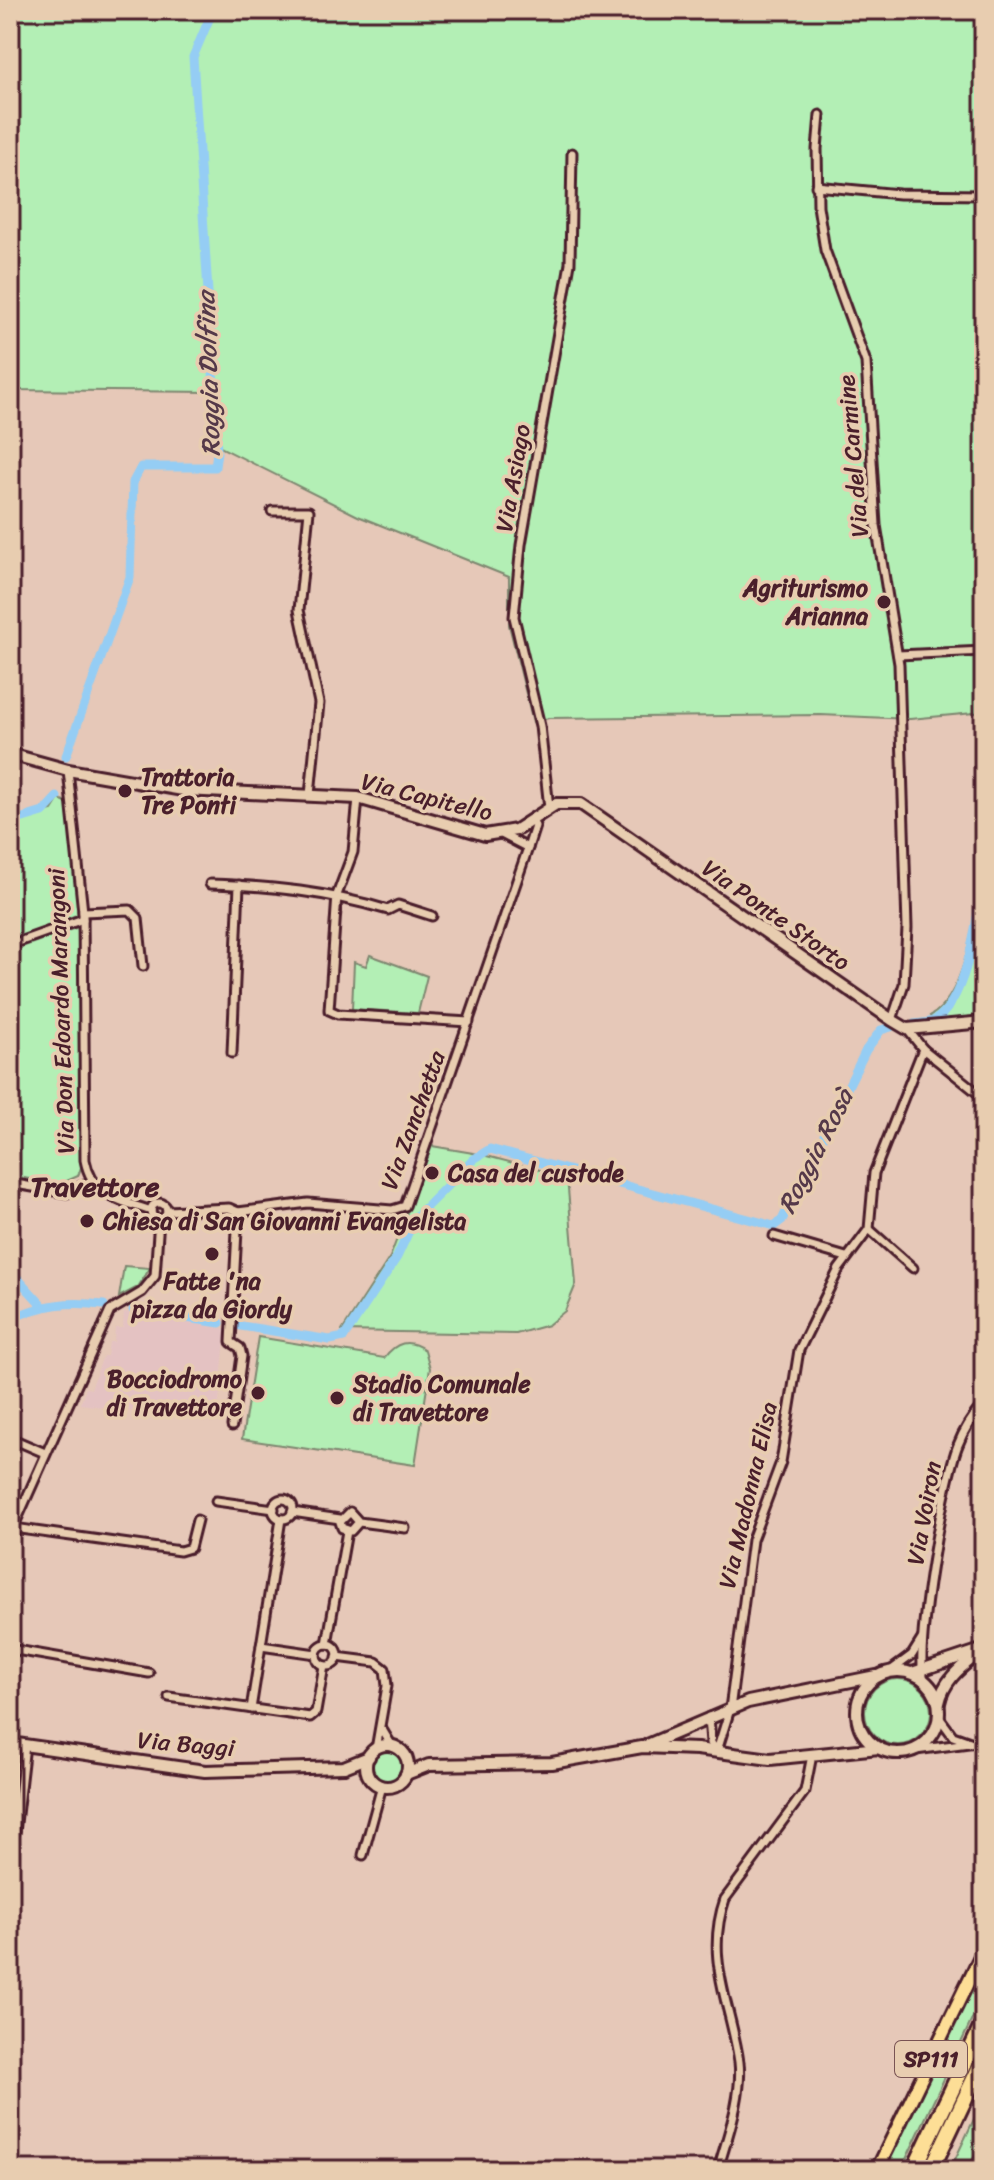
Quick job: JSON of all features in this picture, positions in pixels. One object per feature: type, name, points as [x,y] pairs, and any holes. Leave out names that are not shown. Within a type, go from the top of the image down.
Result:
[{"type":"highway","points":[[914,2170],[984,2022]]},
{"type":"highway","points":[[931,2170],[984,2058]]},
{"type":"main road","name":"Via Capitello","points":[[10,754],[68,770],[183,790],[358,798],[485,835],[503,835],[532,821]]},
{"type":"main road","name":"Via Ponte Storto","points":[[549,808],[565,803],[581,804],[594,811],[907,1029]]},
{"type":"main road","points":[[532,821],[549,808]]},
{"type":"main road","points":[[907,1029],[984,1022]]},
{"type":"main road","points":[[642,1747],[730,1709],[884,1674],[919,1675],[984,1650]]},
{"type":"main road","points":[[392,1746],[406,1758],[429,1765],[552,1763],[642,1747],[717,1751],[770,1759],[879,1748],[908,1751],[929,1739],[939,1717],[941,1691],[951,1678],[984,1650]]},
{"type":"main road","points":[[879,1748],[863,1733],[857,1712],[863,1691],[884,1674]]},
{"type":"main road","points":[[919,1675],[939,1705]]},
{"type":"main road","name":"Via Baggi","points":[[10,1743],[205,1771],[344,1767],[369,1776],[382,1786]]},
{"type":"main road","name":"Via Baggi","points":[[344,1767],[392,1746]]},
{"type":"main road","points":[[369,1776],[372,1753]]},
{"type":"main road","points":[[406,1758],[406,1774]]},
{"type":"main road","points":[[382,1786],[393,1786],[406,1774],[429,1765]]},
{"type":"main road","name":"SP111","points":[[877,2170],[984,1949]]},
{"type":"street","name":"Via del Carmine","points":[[820,115],[816,186],[825,250],[866,362],[876,525],[898,655],[907,928],[904,984],[892,1020]]},
{"type":"street","name":"Via Asiago","points":[[549,808],[540,726],[514,617],[521,545],[570,263],[572,153]]},
{"type":"street","points":[[816,186],[899,194],[984,195]]},
{"type":"street","points":[[272,511],[309,511],[299,610],[319,703],[310,795]]},
{"type":"street","points":[[898,655],[984,651]]},
{"type":"street","name":"Via Don Edoardo Marangoni","points":[[68,770],[83,916],[85,1160],[92,1181],[112,1200],[151,1211]]},
{"type":"street","points":[[358,798],[353,852],[337,895],[329,1010],[338,1014],[469,1022]]},
{"type":"street","name":"Via Zanchetta","points":[[151,1211],[158,1203],[167,1211],[229,1208],[238,1212],[308,1203],[392,1210],[405,1206],[528,848],[535,826],[532,821]]},
{"type":"street","name":"Via Capitello","points":[[503,835],[528,848]]},
{"type":"street","points":[[210,884],[337,895],[388,910],[398,905],[432,916]]},
{"type":"street","points":[[232,1053],[239,885]]},
{"type":"street","points":[[10,945],[83,916],[130,910],[138,918],[143,966]]},
{"type":"street","name":"Via Ponte Storto","points":[[907,1029],[923,1049],[984,1098]]},
{"type":"street","points":[[913,1268],[869,1229],[874,1173],[923,1049]]},
{"type":"street","points":[[10,1183],[67,1193],[92,1181]]},
{"type":"street","points":[[151,1211],[153,1217],[159,1219]]},
{"type":"street","points":[[167,1211],[159,1219],[155,1276],[142,1292],[110,1311],[12,1531],[180,1551],[190,1548],[197,1520]]},
{"type":"street","points":[[232,1426],[242,1356],[240,1348],[231,1342],[238,1212]]},
{"type":"street","name":"Via Madonna Elisa","points":[[717,1751],[730,1709],[752,1540],[784,1449],[799,1350],[846,1257],[869,1229]]},
{"type":"street","points":[[774,1236],[846,1257]]},
{"type":"street","name":"Via Voiron","points":[[919,1675],[949,1473],[968,1423],[984,1403]]},
{"type":"street","points":[[10,1438],[45,1453]]},
{"type":"street","points":[[274,1509],[284,1500],[292,1505],[288,1518],[281,1519]]},
{"type":"street","points":[[216,1501],[274,1509],[281,1519],[251,1709]]},
{"type":"street","points":[[292,1512],[340,1519],[350,1512],[356,1514],[359,1522]]},
{"type":"street","points":[[327,1644],[347,1531],[340,1519]]},
{"type":"street","points":[[359,1522],[405,1528]]},
{"type":"street","points":[[347,1531],[354,1530],[359,1522]]},
{"type":"street","points":[[884,1674],[912,1655],[923,1637]]},
{"type":"street","points":[[316,1654],[319,1648],[327,1644],[334,1647],[337,1657],[333,1664],[324,1666]]},
{"type":"street","points":[[169,1697],[313,1716],[324,1666],[316,1654],[261,1646]]},
{"type":"street","points":[[10,1649],[149,1673]]},
{"type":"street","points":[[922,1653],[933,1664],[941,1666]]},
{"type":"street","points":[[337,1657],[376,1662],[385,1669],[387,1686],[382,1725],[372,1753]]},
{"type":"street","points":[[709,1717],[711,1743],[717,1751]]},
{"type":"street","points":[[939,1717],[953,1736],[972,1743]]},
{"type":"street","points":[[382,1725],[392,1746]]},
{"type":"street","points":[[908,1751],[984,1741]]},
{"type":"street","points":[[15,1832],[25,1745]]},
{"type":"street","points":[[718,2170],[736,2099],[739,2061],[719,1987],[719,1915],[725,1899],[805,1791],[812,1755]]},
{"type":"street","points":[[363,1855],[382,1786]]},
{"type":"shaded area","points":[[124,1312],[226,1329],[217,1423],[80,1404],[86,1388],[91,1389],[103,1356],[107,1356],[109,1342],[114,1342],[115,1328],[123,1328]]},
{"type":"green space","points":[[10,10],[984,10],[984,712],[910,719],[821,715],[549,718],[533,722],[509,625],[509,577],[358,516],[214,444],[213,392],[10,390]]},
{"type":"green space","points":[[59,799],[71,804],[81,907],[79,914],[10,941],[10,821],[52,810]]},
{"type":"green space","points":[[984,856],[984,1019],[937,1025],[930,1016],[943,1005],[963,967]]},
{"type":"green space","points":[[81,926],[85,1156],[78,1176],[58,1185],[10,1175],[10,951]]},
{"type":"green space","points":[[370,955],[427,976],[418,1013],[352,1009],[354,962],[366,966]]},
{"type":"green space","points":[[432,1146],[479,1154],[567,1177],[576,1284],[565,1311],[548,1325],[516,1334],[342,1331],[390,1257]]},
{"type":"green space","points":[[124,1266],[150,1268],[138,1287],[119,1297]]},
{"type":"green space","name":"Stadio Comunale di Travettore","points":[[258,1337],[384,1358],[393,1348],[408,1343],[425,1350],[430,1368],[415,1465],[242,1439]]},
{"type":"green space","points":[[898,1679],[921,1689],[931,1712],[921,1735],[898,1745],[875,1735],[865,1712],[875,1689]]},
{"type":"green space","points":[[387,1751],[398,1755],[402,1766],[398,1777],[387,1781],[376,1777],[372,1766],[376,1755]]},
{"type":"green space","points":[[984,1962],[984,1994],[901,2170],[884,2170]]},
{"type":"green space","points":[[984,2098],[984,2135],[968,2170],[950,2170]]},
{"type":"waterway","name":"Roggia Dolfina","points":[[66,756],[130,577],[133,482],[141,467],[215,467],[213,370],[193,57],[213,10]]},
{"type":"waterway","name":"Roggia Dolfina","points":[[10,822],[43,812],[57,797]]},
{"type":"waterway","name":"Roggia Rosà","points":[[914,1024],[933,1021],[945,1011],[955,995],[970,954],[984,873]]},
{"type":"waterway","name":"Roggia Rosà","points":[[241,1326],[330,1340],[344,1337],[397,1257],[415,1218],[474,1159],[490,1149],[774,1226],[782,1220],[866,1050],[881,1030],[891,1027]]},
{"type":"waterway","points":[[10,1270],[42,1305]]},
{"type":"waterway","name":"Roggia Rosà","points":[[10,1319],[56,1305],[104,1305]]},
{"type":"waterway","name":"Roggia Rosà","points":[[133,1310],[220,1323]]},
{"type":"place","name":"Agriturismo Arianna","points":[[884,602]]},
{"type":"place","name":"Trattoria Tre Ponti","points":[[125,791]]},
{"type":"place","name":"Casa del custode","points":[[432,1173]]},
{"type":"place","name":"Chiesa di San Giovanni Evangelista","points":[[87,1221]]},
{"type":"place","name":"Fatte 'na pizza da Giordy","points":[[212,1254]]},
{"type":"place","name":"Bocciodromo di Travettore","points":[[258,1393]]},
{"type":"place","name":"Stadio Comunale di Travettore","points":[[337,1398]]},
{"type":"district","name":"Travettore","points":[[95,1186]]}]
